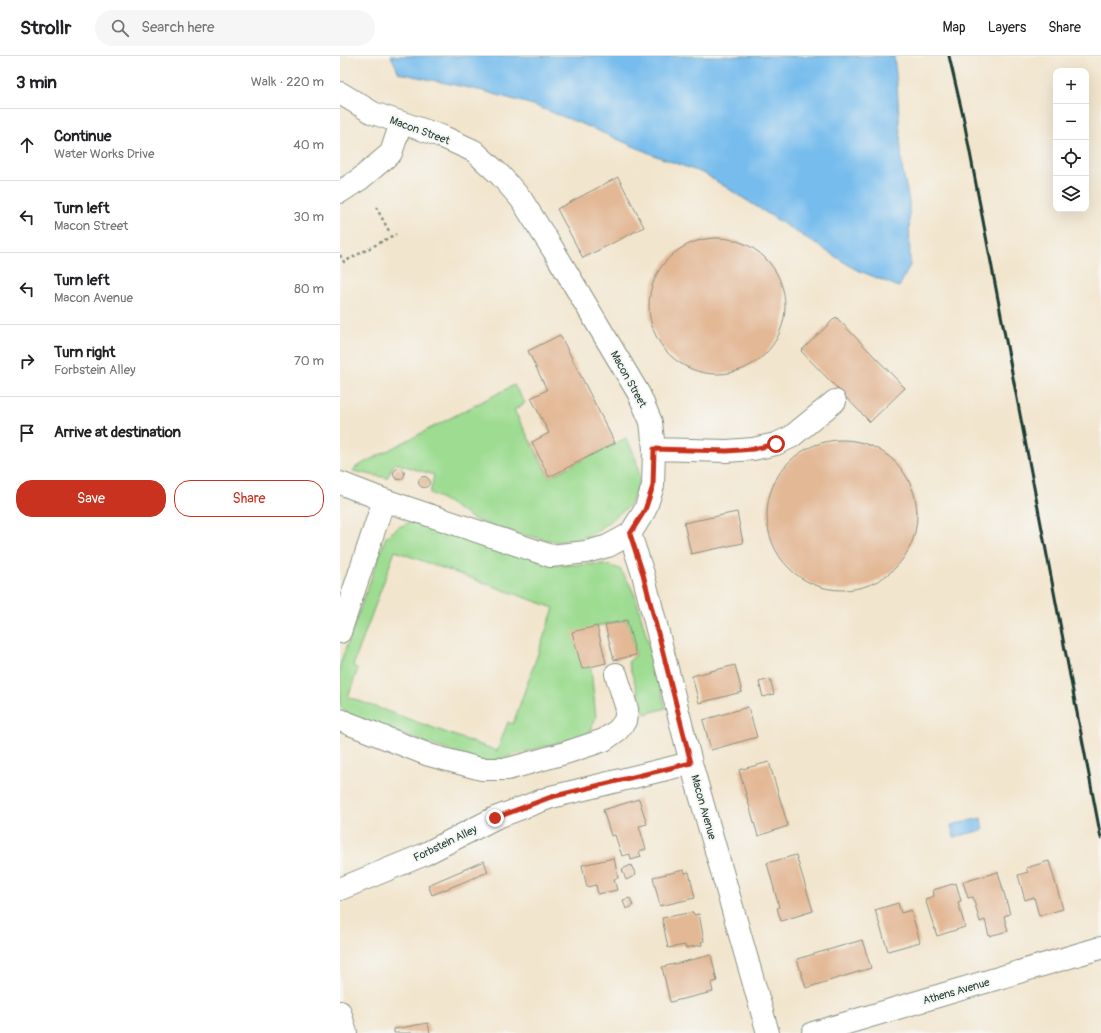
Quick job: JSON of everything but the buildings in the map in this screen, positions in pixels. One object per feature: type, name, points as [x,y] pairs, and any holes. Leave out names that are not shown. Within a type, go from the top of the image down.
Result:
[{"type":"street","name":"Macon Street","points":[[340,93],[373,113],[441,136],[474,151],[501,176],[521,199],[554,251],[639,394],[651,422],[654,449],[653,486],[645,510],[630,534],[608,546],[586,552],[551,556],[384,500],[340,483]]},
{"type":"street","points":[[340,192],[360,180],[391,153],[401,123]]},
{"type":"street","points":[[654,449],[727,451],[753,449],[776,444],[791,437],[835,401]]},
{"type":"street","points":[[340,632],[384,500]]},
{"type":"street","name":"Macon Avenue","points":[[630,534],[643,574],[691,763],[768,1033]]},
{"type":"street","points":[[340,720],[429,755],[481,769],[508,769],[604,740],[618,730],[626,721],[627,709],[616,674]]},
{"type":"street","name":"Forbstein Alley","points":[[340,889],[423,854],[495,818],[551,797],[691,763]]},
{"type":"street","name":"Athens Avenue","points":[[813,1033],[1100,948]]},
{"type":"street","points":[[340,1012],[346,1033]]},
{"type":"path","points":[[376,207],[389,231]]},
{"type":"path","points":[[340,255],[344,262],[396,234]]},
{"type":"green space","points":[[514,385],[525,403],[514,410],[549,477],[626,438],[634,454],[638,467],[639,482],[635,495],[629,506],[590,536],[559,542],[518,534],[475,520],[444,500],[430,493],[434,475],[395,463],[387,478],[353,471],[356,467]]},
{"type":"green space","points":[[412,521],[562,565],[604,564],[620,569],[636,598],[666,708],[645,714],[628,662],[636,655],[627,620],[597,626],[590,667],[596,718],[587,735],[489,762],[479,761],[351,717],[340,707],[340,664],[386,537],[399,527]],"holes":[[[395,551],[554,608],[513,724],[508,722],[497,751],[348,697],[358,669],[353,666]]]},
{"type":"water","points":[[391,56],[894,56],[902,167],[909,201],[910,265],[899,287],[855,269],[705,174],[656,156],[587,126],[533,105],[483,91],[399,73]]},
{"type":"water","points":[[981,818],[983,830],[954,837],[951,825]]},
{"type":"railway","points":[[949,56],[963,116],[1101,838]]},
{"type":"route","points":[[495,818],[551,797],[691,763],[643,574],[630,534],[645,510],[653,486],[654,449],[727,451],[753,449],[776,444]]}]
